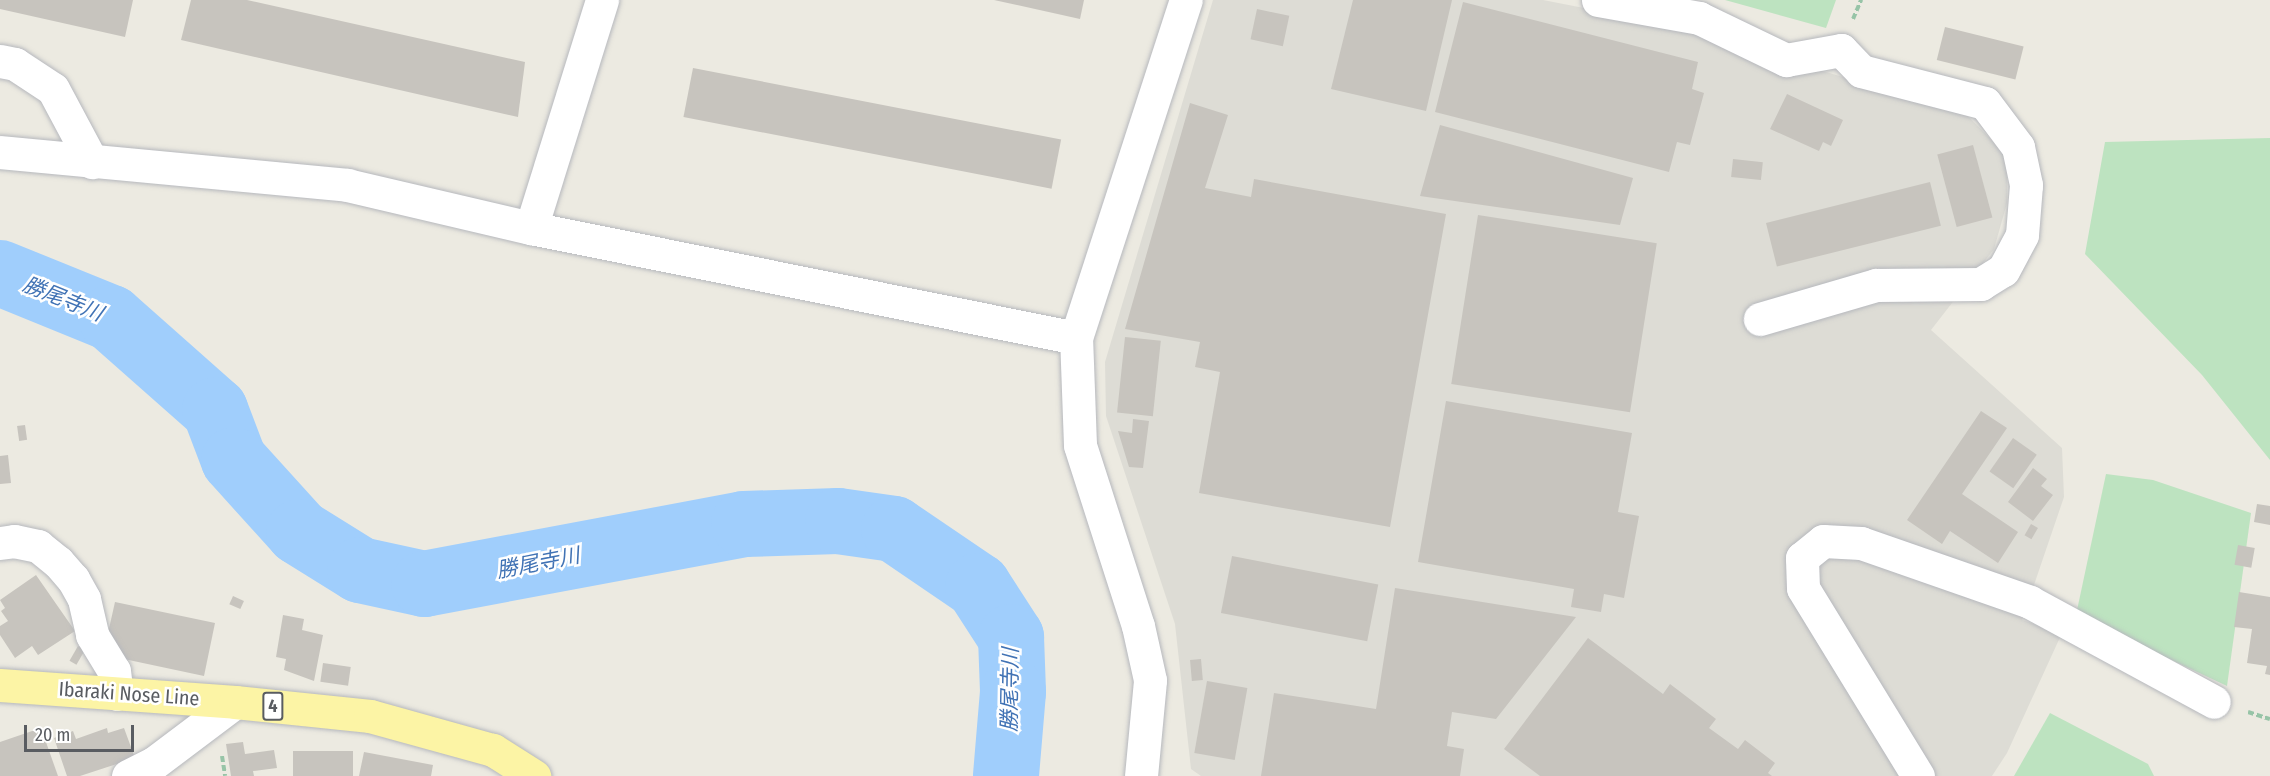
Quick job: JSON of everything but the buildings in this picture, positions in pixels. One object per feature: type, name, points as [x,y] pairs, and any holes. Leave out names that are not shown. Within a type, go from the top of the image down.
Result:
[{"type":"main road","name":"Ibaraki Nose Line","points":[[0,685],[235,702],[370,716],[534,776]]},
{"type":"street","points":[[531,228],[602,0]]},
{"type":"street","points":[[1146,773],[1150,680],[1138,626],[1080,445],[1076,338],[1186,0]]},
{"type":"street","points":[[1598,0],[1699,18],[1786,60],[1841,50],[1861,71],[1985,103],[2018,147],[2026,185],[2022,235],[2003,270],[1982,284],[1876,285],[1760,319]]},
{"type":"street","points":[[0,61],[15,63],[53,89],[92,162]]},
{"type":"street","points":[[0,152],[347,185],[531,228],[1076,338]]},
{"type":"street","points":[[0,543],[14,541],[38,546],[58,562],[73,579],[84,599],[92,635],[114,671],[117,694]]},
{"type":"street","points":[[1918,776],[1803,588],[1802,558],[1823,541],[1861,543],[2030,602],[2214,702]]},
{"type":"street","points":[[128,776],[154,763],[235,702]]},
{"type":"shaded area","points":[[1213,0],[1543,0],[1691,29],[1784,77],[1809,67],[1965,113],[2007,156],[2007,203],[1994,249],[1931,330],[2062,448],[2064,497],[2022,620],[2062,633],[2007,753],[1992,776],[1201,776],[1191,769],[1175,624],[1106,416],[1105,362]]},
{"type":"green space","points":[[1725,0],[1836,0],[1826,28]]},
{"type":"green space","points":[[2270,138],[2270,460],[2202,375],[2085,254],[2105,142]]},
{"type":"green space","points":[[2106,474],[2153,480],[2251,513],[2227,686],[2076,615]]},
{"type":"green space","points":[[2050,713],[2148,764],[2154,776],[2014,776]]},
{"type":"waterway","name":"勝尾寺川","points":[[0,273],[111,318],[215,410],[234,460],[299,532],[360,570],[424,584],[744,524],[838,521],[894,529],[978,586],[1011,637],[1013,692],[1006,776]]}]
